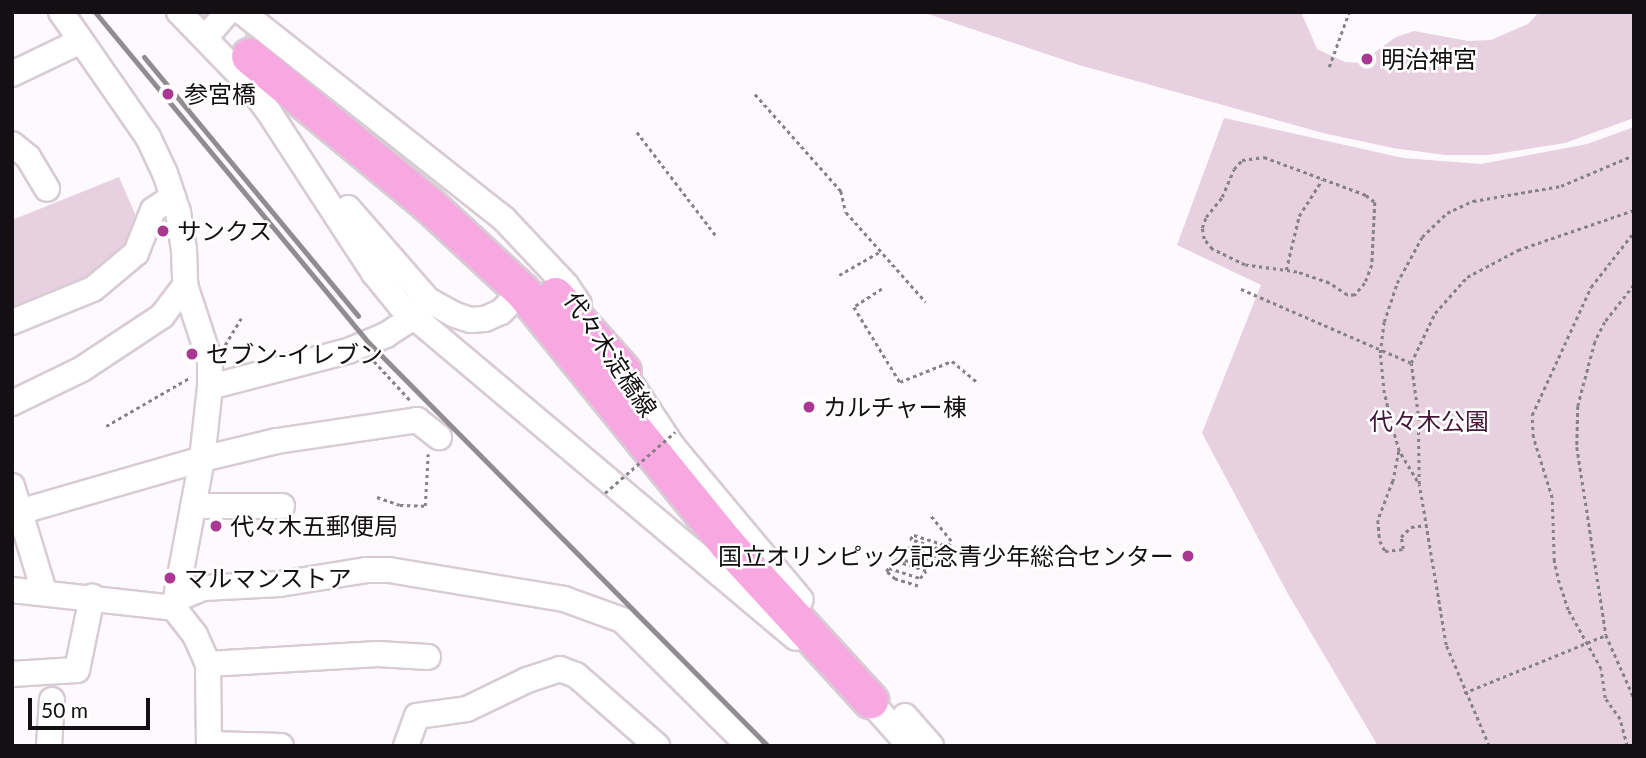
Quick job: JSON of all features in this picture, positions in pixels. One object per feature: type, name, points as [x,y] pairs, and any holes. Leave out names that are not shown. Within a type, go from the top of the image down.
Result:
[{"type":"highway","points":[[623,371],[530,268],[494,233],[254,50],[522,291],[727,544],[870,700]]},
{"type":"street","points":[[61,12],[148,137],[173,197],[184,249],[185,285],[210,371],[202,459],[175,603],[195,635],[208,664],[209,745],[281,746]]},
{"type":"street","points":[[179,12],[260,99],[373,273],[414,317],[870,700],[910,746]]},
{"type":"street","points":[[205,38],[228,12]]},
{"type":"street","name":"代々木淀橋線","points":[[242,12],[505,219],[566,285],[673,447],[704,487],[931,746]]},
{"type":"street","points":[[12,74],[81,41]]},
{"type":"street","points":[[12,144],[28,157],[47,189]]},
{"type":"street","points":[[310,173],[336,192],[428,299],[455,315],[470,320],[485,319],[501,312],[522,291]]},
{"type":"street","points":[[12,322],[93,289],[136,253],[153,210],[173,197]]},
{"type":"street","points":[[12,403],[82,369],[162,316],[185,285]]},
{"type":"street","points":[[210,371],[324,359],[386,335],[414,317]]},
{"type":"street","points":[[16,513],[202,459],[277,442],[429,430]]},
{"type":"street","points":[[12,486],[16,513],[44,591]]},
{"type":"street","points":[[193,506],[282,506]]},
{"type":"street","points":[[12,590],[175,603],[203,588],[280,584],[366,570],[388,570],[564,599],[622,620],[749,746]]},
{"type":"street","points":[[12,674],[77,670],[92,597]]},
{"type":"street","points":[[208,664],[378,654],[428,657]]},
{"type":"street","points":[[406,746],[417,716],[467,709],[527,680],[560,669],[576,675],[657,746]]},
{"type":"street","points":[[49,746],[52,700]]},
{"type":"path","points":[[1329,67],[1349,12]]},
{"type":"path","points":[[755,94],[841,191],[846,212],[926,302]]},
{"type":"path","points":[[637,132],[717,237]]},
{"type":"path","points":[[1419,484],[1399,451],[1384,393],[1380,350],[1384,322],[1411,254],[1433,224],[1447,212],[1473,201],[1561,186],[1634,155]]},
{"type":"path","points":[[1264,157],[1322,180],[1366,195],[1375,202],[1372,265],[1365,283],[1355,295],[1348,295],[1322,280],[1245,265],[1212,250],[1204,239],[1202,228],[1206,217],[1222,197],[1242,159],[1264,157]]},
{"type":"path","points":[[1286,271],[1299,216],[1322,180]]},
{"type":"path","points":[[1489,746],[1464,693],[1446,645],[1419,484],[1418,414],[1411,363],[1434,313],[1467,277],[1518,250],[1634,210]]},
{"type":"path","points":[[1627,746],[1620,719],[1605,698],[1601,669],[1568,610],[1559,583],[1554,561],[1552,498],[1533,437],[1532,415],[1591,287],[1634,232]]},
{"type":"path","points":[[839,275],[881,251]]},
{"type":"path","points":[[1634,285],[1605,323],[1595,342],[1578,406],[1578,459],[1606,635],[1634,698]]},
{"type":"path","points":[[882,289],[854,307],[900,382],[952,361],[979,384]]},
{"type":"path","points":[[1241,289],[1411,363]]},
{"type":"path","points":[[106,426],[210,371],[232,339],[242,318]]},
{"type":"path","points":[[359,347],[418,409],[429,430],[425,506],[400,505],[377,497]]},
{"type":"path","points":[[606,493],[675,432]]},
{"type":"path","points":[[1399,451],[1393,481],[1378,520],[1380,541],[1385,551],[1403,549],[1401,537],[1411,527],[1427,524]]},
{"type":"path","points":[[918,586],[895,579],[886,571],[890,568],[920,578],[926,571],[895,561],[898,558],[930,567],[935,561],[905,551],[908,547],[939,557],[944,551],[910,539],[914,536],[948,546],[951,541],[930,515]]},
{"type":"path","points":[[1464,693],[1606,635]]},
{"type":"green space","name":"明治神宮","points":[[922,12],[1301,12],[1317,49],[1345,62],[1360,63],[1396,37],[1414,31],[1468,41],[1491,40],[1528,24],[1539,12],[1634,12],[1634,118],[1565,143],[1489,155],[1445,155],[1393,148],[1323,133],[1079,65]]},
{"type":"green space","name":"代々木公園","points":[[1224,118],[1403,158],[1481,164],[1587,144],[1634,127],[1634,746],[1378,746],[1288,594],[1202,433],[1261,285],[1177,245]]},
{"type":"green space","points":[[119,177],[142,230],[92,282],[12,312],[12,220]]},
{"type":"tunnel","points":[[195,12],[249,56]]},
{"type":"railway","points":[[95,12],[369,343],[768,746]]},
{"type":"railway","points":[[144,57],[358,316]]},
{"type":"place","name":"明治神宮","points":[[1367,59]]},
{"type":"place","name":"参宮橋","points":[[168,94]]},
{"type":"place","name":"サンクス","points":[[163,231]]},
{"type":"place","name":"セブン-イレブン","points":[[192,354]]},
{"type":"place","name":"カルチャー棟","points":[[809,407]]},
{"type":"place","name":"代々木五郵便局","points":[[216,526]]},
{"type":"place","name":"国立オリンピック記念青少年総合センター","points":[[1188,556]]},
{"type":"place","name":"マルマンストア","points":[[170,578]]}]
